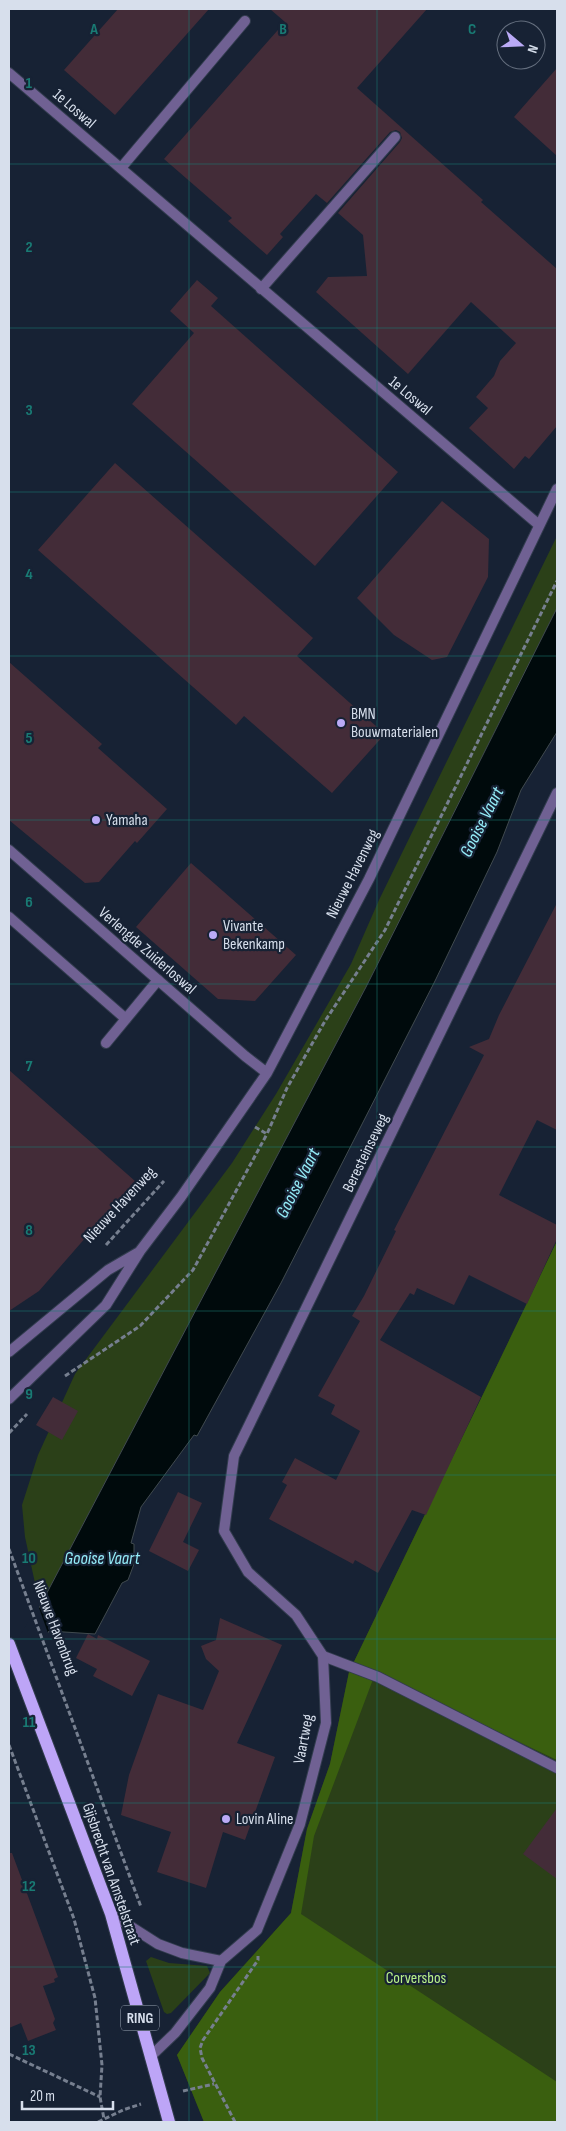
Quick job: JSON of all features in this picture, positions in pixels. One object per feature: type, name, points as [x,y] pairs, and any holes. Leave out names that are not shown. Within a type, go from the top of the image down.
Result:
[{"type":"main road","name":"Gijsbrecht van Amstelstraat","points":[[9,1644],[111,1914],[169,2122]]},
{"type":"street","points":[[121,168],[245,21]]},
{"type":"street","name":"1e Loswal","points":[[9,73],[539,525]]},
{"type":"street","points":[[262,289],[395,137]]},
{"type":"street","name":"Nieuwe Havenweg","points":[[9,1399],[106,1305],[140,1251],[268,1073],[369,879],[557,489]]},
{"type":"street","name":"Beresteinseweg","points":[[224,1531],[234,1456],[557,793]]},
{"type":"street","name":"Verlengde Zuiderloswal","points":[[9,850],[245,1056],[268,1073]]},
{"type":"street","points":[[9,917],[126,1019]]},
{"type":"street","points":[[106,1043],[158,980]]},
{"type":"street","name":"Nieuwe Havenweg","points":[[9,1352],[108,1270],[140,1251]]},
{"type":"street","name":"Vaartweg","points":[[150,2057],[175,2033],[210,1988],[221,1962],[257,1930],[300,1824],[326,1723],[322,1656],[296,1615],[248,1572],[224,1531]]},
{"type":"street","points":[[322,1656],[378,1678],[557,1768]]},
{"type":"street","points":[[111,1914],[158,1944],[182,1953],[221,1962]]},
{"type":"path","points":[[58,1381],[140,1326],[193,1270],[267,1134],[288,1088],[325,1021],[385,930],[557,581]]},
{"type":"path","points":[[238,1115],[267,1134]]},
{"type":"path","name":"Nieuwe Havenweg","points":[[105,1246],[168,1175]]},
{"type":"path","name":"Nieuwe Havenbrug","points":[[9,1549],[61,1688]]},
{"type":"path","name":"Gijsbrecht van Amstelstraat","points":[[61,1688],[144,1912]]},
{"type":"path","points":[[9,1745],[74,1919],[95,1998],[102,2065],[100,2097],[104,2119]]},
{"type":"path","points":[[230,2000],[203,2040],[200,2048],[202,2058],[234,2122]]},
{"type":"path","points":[[9,2054],[100,2097]]},
{"type":"path","points":[[179,2092],[214,2084]]},
{"type":"path","points":[[98,2122],[123,2110],[148,2102]]},
{"type":"green space","points":[[557,536],[557,608],[366,987],[40,1606],[25,1537],[22,1505],[38,1455],[75,1374],[232,1163],[276,1094],[351,964],[379,900]]},
{"type":"green space","name":"Corversbos","points":[[557,1241],[557,2122],[204,2122],[177,2055],[220,1992],[291,1913],[307,1829],[330,1764],[349,1672]]},
{"type":"green space","name":"Corversbos","points":[[557,1241],[557,1760],[375,1674],[314,1836],[301,1914],[557,2082],[557,2122],[204,2122],[177,2055],[220,1992],[291,1913],[307,1829],[330,1764],[349,1672]]},
{"type":"green space","points":[[151,1957],[169,1963],[207,1966],[210,1973],[171,2013],[167,2014],[164,2012],[146,1961]]},
{"type":"water","name":"Gooise Vaart","points":[[557,608],[557,732],[521,790],[497,852],[435,981],[281,1283],[197,1436],[194,1435],[141,1507],[131,1543],[134,1544],[134,1564],[128,1580],[122,1583],[95,1634],[49,1631],[9,1695],[9,1659],[40,1606],[366,987]]},
{"type":"pier","name":"Gooise Vaart","points":[[38,1605],[49,1636],[9,1698],[9,1654]]},
{"type":"building","points":[[118,9],[209,9],[115,115],[64,70]]},
{"type":"building","points":[[270,9],[427,9],[357,88],[483,200],[481,202],[557,269],[557,426],[529,459],[525,456],[514,469],[469,428],[488,408],[476,397],[494,376],[500,361],[516,343],[471,302],[408,374],[316,292],[328,277],[367,276],[363,235],[338,213],[400,142],[402,138],[400,132],[396,130],[390,132],[327,203],[316,194],[280,234],[283,237],[267,255],[228,221],[232,218],[164,159],[285,22]]},
{"type":"building","points":[[557,68],[557,156],[514,117]]},
{"type":"building","points":[[197,280],[218,298],[211,306],[398,472],[315,566],[132,404],[194,333],[170,311]]},
{"type":"building","points":[[115,463],[313,638],[297,656],[385,734],[332,793],[244,716],[236,725],[38,550]]},
{"type":"building","points":[[442,501],[489,539],[488,577],[447,657],[432,660],[394,635],[357,598]]},
{"type":"building","points":[[9,662],[102,744],[98,748],[167,809],[137,843],[135,841],[99,882],[85,883],[9,820]]},
{"type":"building","points":[[191,863],[296,955],[255,1001],[218,999],[136,927]]},
{"type":"building","points":[[557,903],[557,1130],[537,1120],[499,1195],[557,1225],[557,1239],[527,1304],[469,1275],[454,1305],[417,1288],[414,1295],[410,1293],[380,1340],[481,1397],[426,1515],[412,1510],[378,1573],[355,1560],[353,1564],[269,1519],[287,1485],[282,1482],[295,1458],[336,1480],[360,1431],[331,1414],[335,1405],[318,1396],[360,1321],[352,1316],[364,1296],[396,1231],[394,1230],[484,1055],[469,1047],[489,1039],[499,1015]]},
{"type":"building","points":[[9,1070],[135,1181],[39,1291],[9,1311]]},
{"type":"building","points":[[53,1397],[78,1411],[62,1440],[36,1425]]},
{"type":"building","points":[[178,1492],[202,1503],[183,1542],[199,1550],[188,1571],[149,1551]]},
{"type":"building","points":[[220,1618],[282,1645],[237,1743],[275,1757],[245,1840],[223,1832],[206,1888],[157,1872],[171,1832],[121,1815],[129,1775],[158,1694],[203,1710],[219,1671],[206,1659],[201,1646],[216,1640]]},
{"type":"building","points":[[88,1634],[97,1639],[98,1635],[150,1661],[132,1696],[93,1676],[97,1669],[76,1658]]},
{"type":"building","points":[[557,1808],[557,1879],[523,1854]]},
{"type":"building","points":[[9,1853],[12,1853],[58,1977],[54,1979],[55,1982],[43,1986],[55,2019],[53,2023],[56,2030],[28,2041],[21,2023],[9,2028]]},
{"type":"place","name":"BMN Bouwmaterialen","points":[[341,723]]},
{"type":"place","name":"Yamaha","points":[[96,820]]},
{"type":"place","name":"Vivante Bekenkamp","points":[[213,935]]},
{"type":"place","name":"Lovin Aline","points":[[226,1819]]}]
